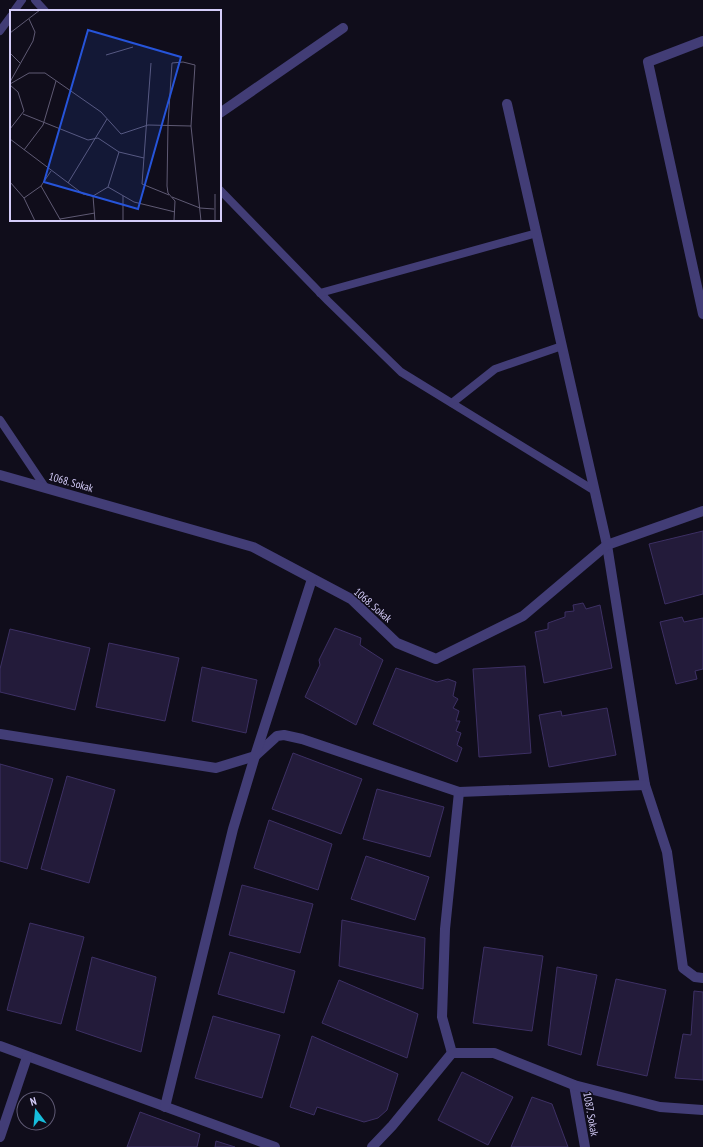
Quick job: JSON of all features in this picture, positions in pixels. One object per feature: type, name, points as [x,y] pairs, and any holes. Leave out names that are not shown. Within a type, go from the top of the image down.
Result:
[{"type":"street","points":[[221,112],[343,28]]},
{"type":"street","points":[[703,41],[648,62],[703,314]]},
{"type":"street","points":[[508,104],[607,545],[645,785],[666,852],[683,968],[695,977],[703,978]]},
{"type":"street","name":"1068. Sokak","points":[[0,475],[252,547],[350,599],[397,643],[436,659],[523,616],[607,545],[703,510]]},
{"type":"street","points":[[165,1107],[233,829],[312,579]]},
{"type":"street","points":[[0,734],[216,768],[255,756],[277,736],[284,735],[302,739],[459,792],[645,785]]},
{"type":"street","points":[[452,1053],[442,1018],[445,929],[459,792]]},
{"type":"street","points":[[0,1046],[275,1147]]},
{"type":"street","points":[[452,1053],[494,1054],[574,1085],[660,1107],[703,1110]]},
{"type":"street","points":[[372,1147],[392,1126],[452,1053]]},
{"type":"street","points":[[0,1137],[27,1057]]},
{"type":"street","name":"1087. Sokak","points":[[574,1085],[585,1147]]},
{"type":"lane","points":[[15,10],[22,0]]},
{"type":"lane","points":[[34,0],[44,10]]},
{"type":"lane","points":[[0,30],[10,17]]},
{"type":"lane","points":[[221,191],[320,293],[401,372],[595,491]]},
{"type":"lane","points":[[320,293],[537,233]]},
{"type":"lane","points":[[452,403],[495,369],[562,346]]},
{"type":"lane","points":[[0,420],[44,488]]},
{"type":"building","points":[[703,531],[703,594],[665,604],[649,544]]},
{"type":"building","points":[[583,603],[586,609],[600,605],[612,668],[544,683],[535,632],[548,629],[548,623],[565,617],[565,612],[574,611],[573,605]]},
{"type":"building","points":[[682,617],[684,622],[703,618],[703,669],[695,671],[697,679],[676,684],[660,622]]},
{"type":"building","points":[[335,628],[361,638],[360,645],[383,660],[356,725],[305,697],[320,665],[319,660]]},
{"type":"building","points":[[10,629],[90,648],[75,710],[0,692],[0,669]]},
{"type":"building","points":[[109,643],[179,658],[165,721],[96,707]]},
{"type":"building","points":[[525,666],[531,753],[479,757],[473,669]]},
{"type":"building","points":[[202,667],[257,680],[246,733],[192,721]]},
{"type":"building","points":[[396,668],[437,682],[448,679],[456,682],[453,696],[458,699],[453,708],[459,711],[456,721],[460,721],[456,731],[461,733],[457,745],[462,748],[457,762],[373,724]]},
{"type":"building","points":[[607,708],[616,755],[549,767],[539,715],[561,711],[562,716]]},
{"type":"building","points":[[293,753],[362,779],[341,834],[272,809]]},
{"type":"building","points":[[0,764],[53,779],[27,869],[0,861]]},
{"type":"building","points":[[67,776],[115,790],[89,883],[41,869]]},
{"type":"building","points":[[377,789],[444,807],[430,857],[363,839]]},
{"type":"building","points":[[269,820],[332,844],[318,890],[254,868]]},
{"type":"building","points":[[366,856],[429,877],[415,920],[351,899]]},
{"type":"building","points":[[242,885],[313,904],[300,953],[229,935]]},
{"type":"building","points":[[342,920],[425,938],[423,989],[339,966]]},
{"type":"building","points":[[30,923],[84,937],[61,1024],[7,1010]]},
{"type":"building","points":[[484,947],[543,956],[532,1031],[473,1023]]},
{"type":"building","points":[[230,952],[295,971],[284,1013],[218,994]]},
{"type":"building","points":[[92,957],[156,977],[141,1052],[76,1030]]},
{"type":"building","points":[[557,967],[597,975],[581,1055],[548,1045]]},
{"type":"building","points":[[616,979],[666,990],[647,1076],[597,1065]]},
{"type":"building","points":[[339,980],[418,1014],[407,1058],[322,1023]]},
{"type":"building","points":[[694,991],[703,992],[703,1080],[675,1078],[683,1034],[691,1035]]},
{"type":"building","points":[[213,1016],[280,1035],[262,1098],[195,1078]]},
{"type":"building","points":[[312,1036],[398,1074],[387,1110],[378,1118],[364,1122],[317,1107],[314,1115],[290,1107]]},
{"type":"building","points":[[462,1072],[513,1097],[488,1145],[438,1120]]},
{"type":"building","points":[[532,1097],[552,1104],[568,1147],[511,1147]]},
{"type":"building","points":[[140,1112],[200,1134],[197,1147],[127,1147]]},
{"type":"building","points":[[216,1141],[235,1147],[215,1147]]}]
